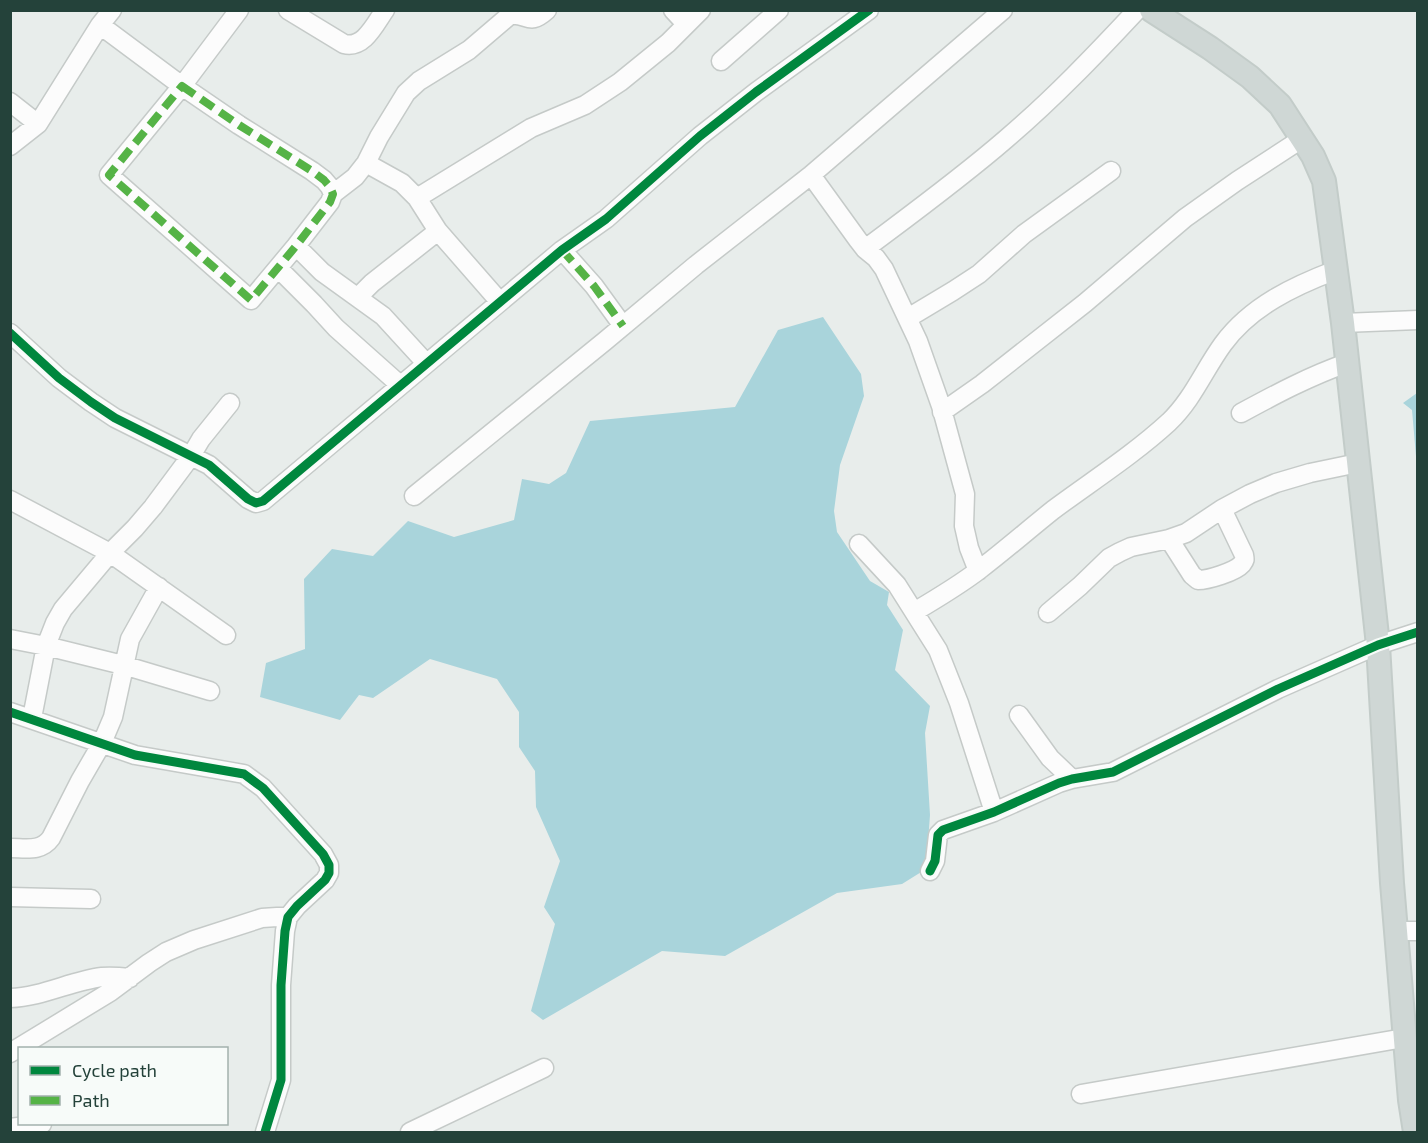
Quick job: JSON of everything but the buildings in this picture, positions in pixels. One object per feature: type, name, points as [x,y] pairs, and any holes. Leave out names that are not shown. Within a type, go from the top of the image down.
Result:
[{"type":"main road","points":[[1151,10],[1250,77],[1280,105],[1303,138],[1324,182],[1343,323],[1407,931],[1404,1038],[1415,1132]]},
{"type":"street","points":[[10,146],[38,124],[100,25],[112,10]]},
{"type":"street","points":[[239,10],[182,86],[110,175],[251,300],[296,246],[330,202],[333,194],[355,177],[366,163],[379,136],[406,93],[419,81],[469,50],[510,15],[519,14],[528,19],[536,19],[548,10]]},
{"type":"street","points":[[288,10],[351,46],[364,39],[385,10]]},
{"type":"street","points":[[673,10],[686,24]]},
{"type":"street","points":[[417,198],[531,128],[585,105],[620,82],[668,43],[700,10]]},
{"type":"street","points":[[721,61],[779,10]]},
{"type":"street","points":[[10,333],[58,378],[115,418],[209,465],[248,499],[256,503],[263,501],[562,250],[606,219],[709,129],[869,10]]},
{"type":"street","points":[[414,496],[696,265],[811,175],[1003,10]]},
{"type":"street","points":[[865,249],[1005,140],[1092,58],[1137,10]]},
{"type":"street","points":[[100,25],[182,86],[312,171],[324,180],[333,194]]},
{"type":"street","points":[[10,102],[38,124]]},
{"type":"street","points":[[942,412],[982,384],[1085,303],[1185,218],[1303,138]]},
{"type":"street","points":[[366,163],[402,183],[417,198],[438,231],[500,302]]},
{"type":"street","points":[[908,318],[979,274],[1024,234],[1111,171]]},
{"type":"street","points":[[811,175],[865,249],[884,269],[918,341],[942,412],[965,494],[964,526],[978,571]]},
{"type":"street","points":[[358,297],[391,267],[438,231]]},
{"type":"street","points":[[296,246],[322,272],[383,316],[426,363]]},
{"type":"street","points":[[562,250],[594,286],[622,326]]},
{"type":"street","points":[[278,268],[336,328],[400,386]]},
{"type":"street","points":[[914,612],[978,571],[1053,510],[1169,422],[1184,407],[1224,343],[1244,322],[1269,302],[1303,283],[1336,270]]},
{"type":"street","points":[[1343,323],[1418,320]]},
{"type":"street","points":[[1241,413],[1294,384],[1347,363]]},
{"type":"street","points":[[32,718],[46,646],[63,609],[110,553],[153,507],[201,439],[230,403]]},
{"type":"street","points":[[1048,613],[1109,558],[1131,547],[1186,533],[1222,509],[1276,483],[1358,463]]},
{"type":"street","points":[[10,500],[110,553],[226,635]]},
{"type":"street","points":[[1168,539],[1192,575],[1198,580],[1207,580],[1240,567],[1245,561],[1244,555],[1222,509]]},
{"type":"street","points":[[859,544],[897,585],[938,650],[959,703],[994,812]]},
{"type":"street","points":[[10,848],[40,848],[46,844],[102,743],[113,717],[130,639],[159,587]]},
{"type":"street","points":[[930,871],[935,861],[938,835],[943,830],[994,812],[1059,783],[1113,772],[1278,689],[1378,645],[1418,632]]},
{"type":"street","points":[[10,639],[123,665],[210,691]]},
{"type":"street","points":[[10,712],[135,755],[244,774],[263,788],[323,854],[329,865],[329,873],[325,880],[288,917],[285,931],[281,985],[281,1080],[265,1132]]},
{"type":"street","points":[[1019,715],[1050,758],[1072,779]]},
{"type":"street","points":[[10,897],[91,899]]},
{"type":"street","points":[[20,1047],[110,992],[166,952],[194,940],[262,918],[288,917]]},
{"type":"street","points":[[10,998],[22,998],[102,977],[130,978]]},
{"type":"street","points":[[1082,1094],[1404,1038]]},
{"type":"street","points":[[410,1132],[544,1068]]},
{"type":"street","points":[[10,1128],[34,1125]]},
{"type":"water","points":[[823,317],[861,374],[864,396],[840,465],[834,511],[837,532],[870,581],[889,592],[887,605],[903,630],[895,670],[930,706],[925,733],[930,815],[926,869],[902,884],[837,893],[725,956],[662,951],[543,1020],[531,1011],[555,924],[544,907],[560,861],[536,807],[535,771],[519,747],[519,712],[497,679],[430,659],[373,698],[359,695],[340,720],[260,697],[266,663],[305,649],[304,579],[332,549],[373,556],[408,521],[454,537],[514,520],[522,479],[549,484],[566,473],[590,421],[735,407],[778,330]]},
{"type":"water","points":[[1417,393],[1417,468],[1412,410],[1403,403]]},
{"type":"marked path","points":[[182,86],[312,171],[324,180],[333,194],[330,202],[296,246],[251,300],[109,175],[182,86]]},
{"type":"marked path","points":[[562,250],[594,286],[623,326]]},
{"type":"cycle path","points":[[10,333],[59,378],[115,418],[209,465],[248,499],[256,503],[263,501],[562,250],[606,219],[700,136],[756,92],[869,10]]},
{"type":"cycle path","points":[[930,871],[935,861],[938,835],[943,830],[994,812],[1059,783],[1113,772],[1278,689],[1378,645],[1418,632]]},
{"type":"cycle path","points":[[10,712],[135,755],[244,774],[263,788],[323,854],[329,865],[329,873],[325,880],[288,917],[285,931],[281,985],[281,1080],[265,1132]]}]
